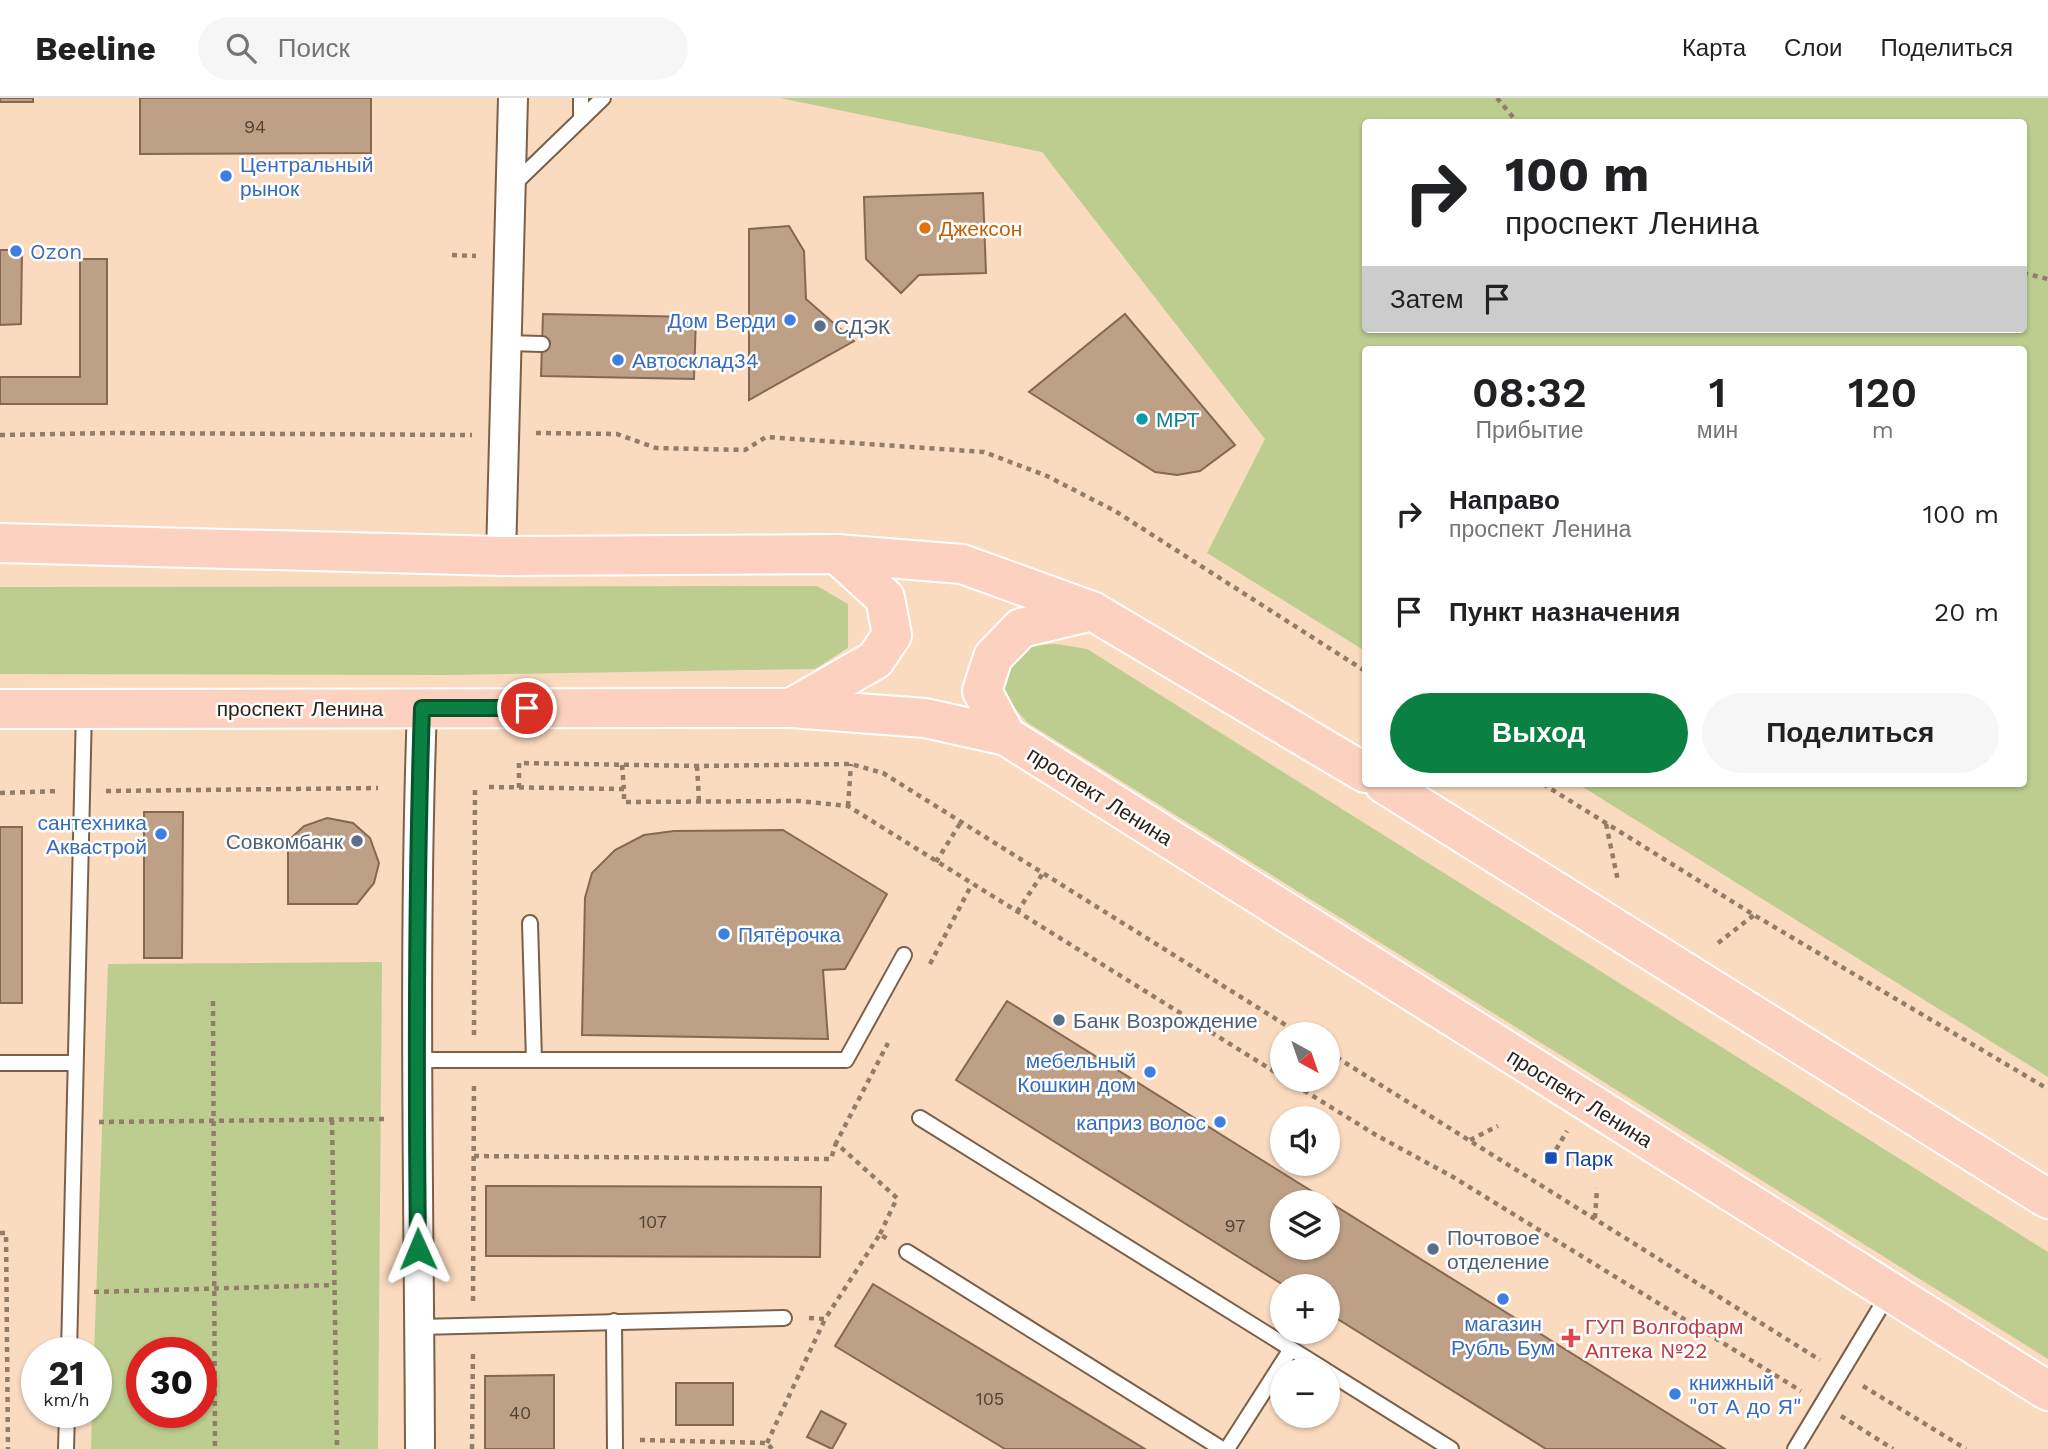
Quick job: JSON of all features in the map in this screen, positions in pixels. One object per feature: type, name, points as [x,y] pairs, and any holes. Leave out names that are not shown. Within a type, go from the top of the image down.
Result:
[{"type":"main road","points":[[0,543],[501,556],[837,554],[962,564],[1092,611],[1362,771]]},
{"type":"main road","points":[[791,708],[875,660],[892,635],[885,598],[837,554]]},
{"type":"main road","points":[[1006,736],[982,691],[993,657],[1021,628],[1092,611]]},
{"type":"main road","name":"проспект Ленина","points":[[0,709],[791,708],[925,718],[1006,736],[2048,1391]]},
{"type":"main road","points":[[1389,787],[2048,1199]]},
{"type":"street","points":[[501,556],[513,98]]},
{"type":"street","points":[[420,1449],[416,1119],[418,802],[422,708]]},
{"type":"lane","points":[[581,98],[582,119]]},
{"type":"lane","points":[[510,187],[603,98]]},
{"type":"lane","points":[[506,343],[542,344]]},
{"type":"lane","points":[[69,1337],[84,708]]},
{"type":"lane","points":[[530,923],[534,1060]]},
{"type":"lane","points":[[417,1060],[846,1060],[904,956]]},
{"type":"lane","points":[[0,1063],[74,1063]]},
{"type":"lane","points":[[920,1118],[1306,1358]]},
{"type":"lane","points":[[907,1252],[1222,1449]]},
{"type":"lane","points":[[1795,1449],[1890,1292]]},
{"type":"lane","points":[[419,1327],[784,1318]]},
{"type":"lane","points":[[614,1321],[615,1444]]},
{"type":"lane","points":[[1227,1449],[1291,1349]]},
{"type":"lane","points":[[1340,1379],[1451,1449]]},
{"type":"lane","points":[[66,1449],[67,1428]]},
{"type":"path","points":[[1497,98],[1514,119]]},
{"type":"path","points":[[452,255],[476,256]]},
{"type":"path","points":[[2027,274],[2048,279]]},
{"type":"path","points":[[0,435],[617,434],[656,448],[745,450],[766,437],[984,452],[1047,476],[1115,511],[1362,669]]},
{"type":"path","points":[[520,788],[519,763],[697,766],[851,764],[883,773],[1281,1022]]},
{"type":"path","points":[[848,806],[851,764]]},
{"type":"path","points":[[622,765],[624,802],[798,801],[848,806],[1270,1069]]},
{"type":"path","points":[[697,766],[699,801]]},
{"type":"path","points":[[472,1449],[475,787]]},
{"type":"path","points":[[489,787],[624,789]]},
{"type":"path","points":[[1548,787],[1754,915],[2048,1089]]},
{"type":"path","points":[[0,793],[378,788]]},
{"type":"path","points":[[936,862],[961,822]]},
{"type":"path","points":[[1606,824],[1618,881]]},
{"type":"path","points":[[1017,912],[1042,873]]},
{"type":"path","points":[[926,970],[972,884]]},
{"type":"path","points":[[1718,943],[1754,915]]},
{"type":"path","points":[[213,1000],[215,1449]]},
{"type":"path","points":[[474,1156],[831,1159],[836,1143],[894,1032]]},
{"type":"path","points":[[1340,1059],[1966,1449]]},
{"type":"path","points":[[1307,1092],[1376,1135],[1453,1177],[1893,1449]]},
{"type":"path","points":[[74,1122],[416,1119]]},
{"type":"path","points":[[332,1120],[337,1449]]},
{"type":"path","points":[[1470,1140],[1498,1126]]},
{"type":"path","points":[[766,1443],[825,1319],[880,1234],[897,1198],[836,1143]]},
{"type":"path","points":[[1595,1218],[1597,1188]]},
{"type":"path","points":[[0,1233],[6,1233],[8,1449]]},
{"type":"path","points":[[880,1234],[907,1252]]},
{"type":"path","points":[[70,1293],[334,1285]]},
{"type":"path","points":[[784,1318],[825,1319]]},
{"type":"path","points":[[615,1444],[766,1443],[772,1449]]},
{"type":"green space","points":[[780,98],[2048,98],[2048,1077],[1583,787],[2027,787],[2027,346],[1362,346],[1362,649],[1207,553],[1265,439],[1042,152]]},
{"type":"green space","points":[[817,586],[848,604],[848,648],[815,669],[443,675],[0,674],[0,587]]},
{"type":"green space","points":[[1057,644],[1087,649],[2048,1252],[2048,1359],[1028,723],[1006,699],[1003,679],[1013,658],[1033,645]]},
{"type":"green space","points":[[382,962],[378,1449],[91,1449],[92,1428],[112,1428],[112,1337],[95,1337],[108,964]]},
{"type":"building","points":[[0,98],[33,98],[33,102],[0,102]]},
{"type":"building","points":[[140,98],[371,98],[371,153],[140,154]]},
{"type":"building","name":"Джексон","points":[[983,193],[986,273],[919,275],[901,293],[866,259],[864,197]]},
{"type":"building","name":"Дом Верди","points":[[789,226],[804,251],[806,299],[854,341],[749,400],[749,229]]},
{"type":"building","points":[[0,250],[22,250],[21,324],[0,325]]},
{"type":"building","points":[[80,259],[107,259],[107,404],[0,404],[0,377],[80,377]]},
{"type":"building","name":"Автосклад34","points":[[543,314],[696,317],[694,379],[541,376]]},
{"type":"building","name":"МРТ","points":[[1125,314],[1235,445],[1200,471],[1177,475],[1155,472],[1029,392]]},
{"type":"building","points":[[144,812],[183,812],[182,958],[144,958]]},
{"type":"building","points":[[327,818],[353,823],[370,838],[379,863],[374,883],[357,904],[288,904],[288,841],[304,826]]},
{"type":"building","points":[[0,827],[22,827],[22,1003],[0,1003]]},
{"type":"building","name":"Пятёрочка","points":[[783,830],[887,894],[845,969],[823,970],[828,1039],[582,1035],[585,898],[592,873],[615,850],[644,835],[674,831]]},
{"type":"building","points":[[1007,1001],[1270,1165],[1270,1176],[1287,1176],[1310,1190],[1270,1190],[1270,1260],[1340,1260],[1340,1209],[1725,1449],[1546,1449],[1340,1320],[1340,1274],[1270,1274],[1270,1277],[956,1080]]},
{"type":"building","points":[[486,1186],[821,1187],[820,1257],[486,1256]]},
{"type":"building","points":[[873,1284],[1145,1449],[1005,1449],[835,1346]]},
{"type":"building","points":[[554,1375],[554,1449],[485,1449],[485,1376]]},
{"type":"building","points":[[676,1383],[733,1383],[733,1425],[676,1425]]},
{"type":"building","points":[[821,1411],[846,1424],[832,1449],[807,1437]]},
{"type":"place","name":"Центральный рынок","points":[[226,176]]},
{"type":"place","name":"Джексон","points":[[925,228]]},
{"type":"place","name":"Ozon","points":[[16,251]]},
{"type":"place","name":"Дом Верди","points":[[790,320]]},
{"type":"place","name":"СДЭК","points":[[820,326]]},
{"type":"place","name":"Автосклад34","points":[[618,360]]},
{"type":"place","name":"МРТ","points":[[1142,419]]},
{"type":"place","name":"сантехника Аквастрой","points":[[161,834]]},
{"type":"place","name":"Совкомбанк","points":[[357,841]]},
{"type":"place","name":"Пятёрочка","points":[[724,934]]},
{"type":"place","name":"Банк Возрождение","points":[[1059,1020]]},
{"type":"place","name":"мебельный Кошкин дом","points":[[1150,1072]]},
{"type":"place","name":"каприз волос","points":[[1220,1122]]},
{"type":"place","name":"Парк","points":[[1551,1158]]},
{"type":"place","name":"Почтовое отделение","points":[[1433,1249]]},
{"type":"place","name":"магазин Рубль Бум","points":[[1503,1299]]},
{"type":"place","name":"ГУП Волгофарм Аптека №22","points":[[1571,1338]]},
{"type":"place","name":"книжный \"от А до Я\"","points":[[1675,1394]]},
{"type":"route","points":[[418,1249],[418,802],[422,708],[527,708]]}]
